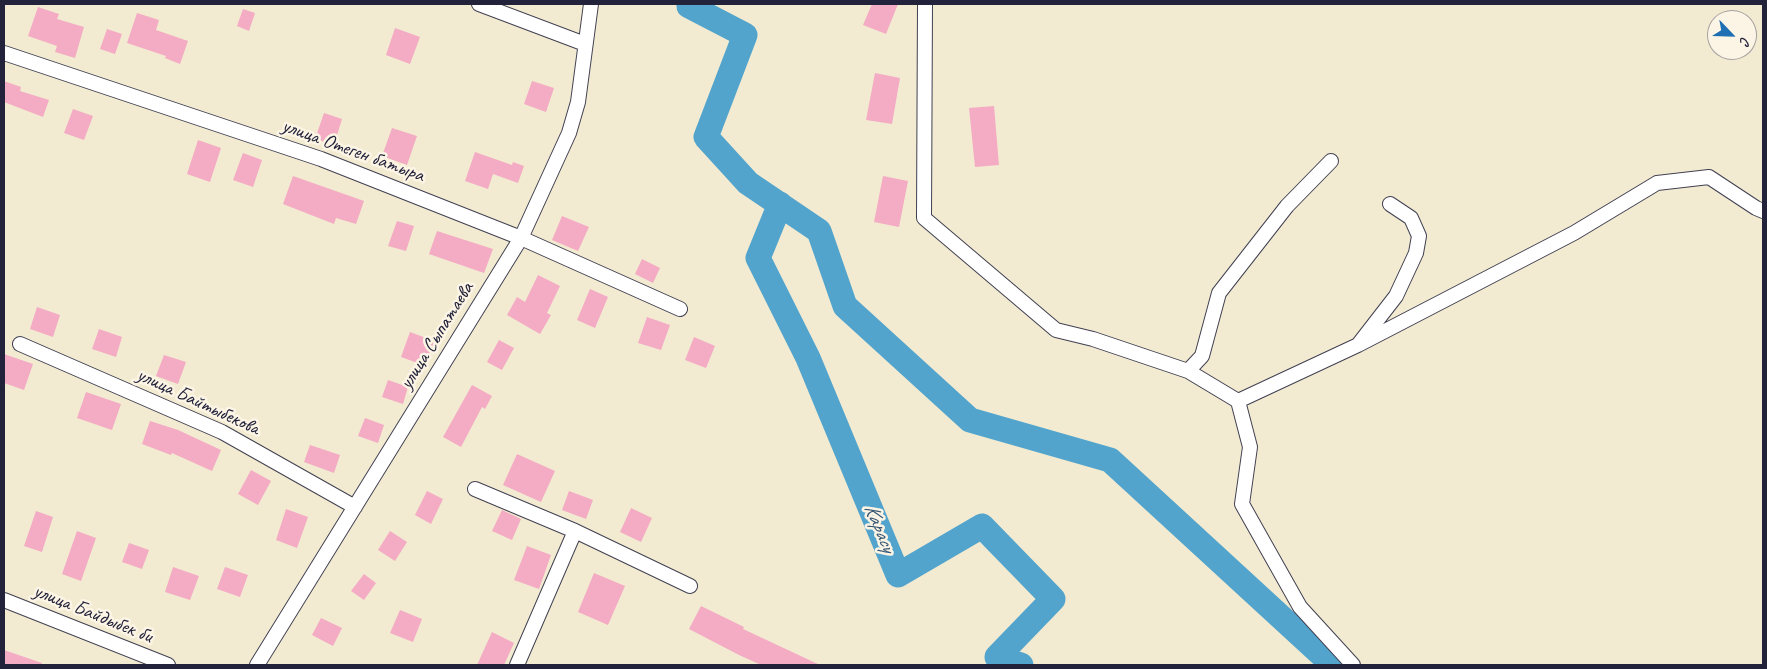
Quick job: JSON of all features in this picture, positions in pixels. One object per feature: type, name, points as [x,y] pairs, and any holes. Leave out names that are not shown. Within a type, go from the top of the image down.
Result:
[{"type":"street","points":[[479,4],[585,44]]},
{"type":"street","name":"улица Сыпатаева","points":[[257,665],[521,238],[569,133],[578,102],[591,4]]},
{"type":"street","points":[[925,4],[924,218],[1056,330],[1093,339],[1188,370],[1238,401],[1250,447],[1242,504],[1300,607],[1353,665]]},
{"type":"street","name":"улица Отеген батыра","points":[[4,53],[321,158],[521,238],[680,308]]},
{"type":"street","points":[[1188,370],[1202,356],[1219,292],[1286,206],[1331,161]]},
{"type":"street","points":[[1238,401],[1358,345],[1574,232],[1656,183],[1710,177],[1763,211]]},
{"type":"street","points":[[1358,345],[1396,296],[1416,253],[1419,236],[1411,218],[1390,204]]},
{"type":"street","name":"улица Байтыбекова","points":[[20,344],[222,432],[355,507]]},
{"type":"street","points":[[475,489],[575,530],[690,586]]},
{"type":"street","points":[[517,665],[575,530]]},
{"type":"street","name":"улица Байдыбек би","points":[[4,600],[168,665]]},
{"type":"building","points":[[872,4],[898,4],[886,34],[863,25]]},
{"type":"building","points":[[38,7],[59,14],[57,19],[84,27],[75,58],[55,52],[57,46],[28,36]]},
{"type":"building","points":[[243,9],[255,13],[249,31],[237,26]]},
{"type":"building","points":[[137,13],[159,20],[156,30],[188,41],[180,64],[165,58],[166,56],[127,43]]},
{"type":"building","points":[[395,28],[420,37],[410,64],[386,55]]},
{"type":"building","points":[[107,29],[122,34],[115,54],[100,49]]},
{"type":"building","points":[[875,73],[900,78],[892,124],[866,120]]},
{"type":"building","points":[[4,81],[21,87],[20,91],[49,100],[43,117],[4,102]]},
{"type":"building","points":[[532,81],[554,88],[546,112],[524,104]]},
{"type":"building","points":[[994,106],[999,165],[975,167],[969,108]]},
{"type":"building","points":[[73,109],[93,116],[84,140],[64,133]]},
{"type":"building","points":[[324,113],[342,119],[334,145],[315,139]]},
{"type":"building","points":[[392,128],[417,136],[407,165],[382,156]]},
{"type":"building","points":[[198,140],[221,148],[210,182],[187,174]]},
{"type":"building","points":[[475,152],[512,165],[513,162],[524,166],[518,183],[493,174],[488,189],[465,181]]},
{"type":"building","points":[[243,153],[262,160],[253,187],[233,180]]},
{"type":"building","points":[[293,176],[364,201],[356,224],[336,218],[334,224],[283,204]]},
{"type":"building","points":[[883,176],[908,181],[899,227],[874,222]]},
{"type":"building","points":[[562,216],[589,227],[578,251],[552,240]]},
{"type":"building","points":[[397,221],[414,226],[406,251],[388,246]]},
{"type":"building","points":[[437,231],[493,249],[484,273],[429,254]]},
{"type":"building","points":[[642,259],[660,268],[653,283],[635,274]]},
{"type":"building","points":[[538,275],[560,286],[547,313],[551,315],[540,334],[507,315],[517,297],[525,302]]},
{"type":"building","points":[[590,289],[608,297],[595,328],[577,320]]},
{"type":"building","points":[[37,307],[60,315],[53,337],[30,329]]},
{"type":"building","points":[[647,317],[670,325],[661,350],[638,343]]},
{"type":"building","points":[[99,329],[122,337],[116,357],[92,349]]},
{"type":"building","points":[[410,332],[434,341],[426,366],[401,357]]},
{"type":"building","points":[[694,337],[715,346],[706,368],[685,360]]},
{"type":"building","points":[[499,340],[514,348],[502,370],[487,362]]},
{"type":"building","points":[[4,354],[33,364],[24,390],[4,383]]},
{"type":"building","points":[[164,355],[186,362],[178,384],[156,376]]},
{"type":"building","points":[[388,380],[408,387],[403,404],[382,397]]},
{"type":"building","points":[[472,385],[492,396],[485,409],[482,407],[461,447],[443,437]]},
{"type":"building","points":[[86,392],[121,404],[112,430],[77,418]]},
{"type":"building","points":[[365,418],[384,425],[378,443],[358,436]]},
{"type":"building","points":[[150,421],[178,430],[221,450],[212,471],[172,453],[171,455],[142,444]]},
{"type":"building","points":[[310,445],[340,455],[334,473],[304,462]]},
{"type":"building","points":[[517,454],[555,471],[541,502],[503,485]]},
{"type":"building","points":[[251,470],[271,481],[258,505],[238,494]]},
{"type":"building","points":[[427,491],[443,499],[431,524],[415,515]]},
{"type":"building","points":[[569,491],[593,500],[586,519],[562,510]]},
{"type":"building","points":[[631,508],[652,518],[641,542],[620,532]]},
{"type":"building","points":[[286,509],[308,517],[297,548],[276,540]]},
{"type":"building","points":[[502,510],[521,519],[512,540],[492,531]]},
{"type":"building","points":[[36,511],[53,517],[42,552],[24,546]]},
{"type":"building","points":[[77,531],[96,538],[81,581],[62,574]]},
{"type":"building","points":[[390,531],[407,542],[395,561],[378,550]]},
{"type":"building","points":[[129,543],[149,550],[142,569],[122,562]]},
{"type":"building","points":[[527,546],[551,555],[539,589],[514,580]]},
{"type":"building","points":[[173,567],[199,576],[190,600],[165,592]]},
{"type":"building","points":[[225,567],[248,575],[240,597],[217,589]]},
{"type":"building","points":[[594,573],[625,586],[608,625],[578,612]]},
{"type":"building","points":[[364,574],[376,583],[364,600],[351,591]]},
{"type":"building","points":[[701,606],[744,627],[743,629],[820,665],[761,665],[739,655],[689,629]]},
{"type":"building","points":[[400,610],[422,619],[413,642],[390,633]]},
{"type":"building","points":[[321,618],[342,628],[333,646],[312,635]]},
{"type":"building","points":[[492,632],[514,643],[504,665],[477,665]]},
{"type":"building","points":[[4,650],[42,663],[41,665],[4,665]]},
{"type":"waterway","points":[[689,4],[689,6],[745,35],[706,137],[748,183],[819,231],[845,306],[970,420],[1110,460],[1333,665]]},
{"type":"waterway","name":"Карасу","points":[[780,204],[758,258],[808,358],[898,575],[982,526],[1053,599],[997,657],[1021,665]]}]
